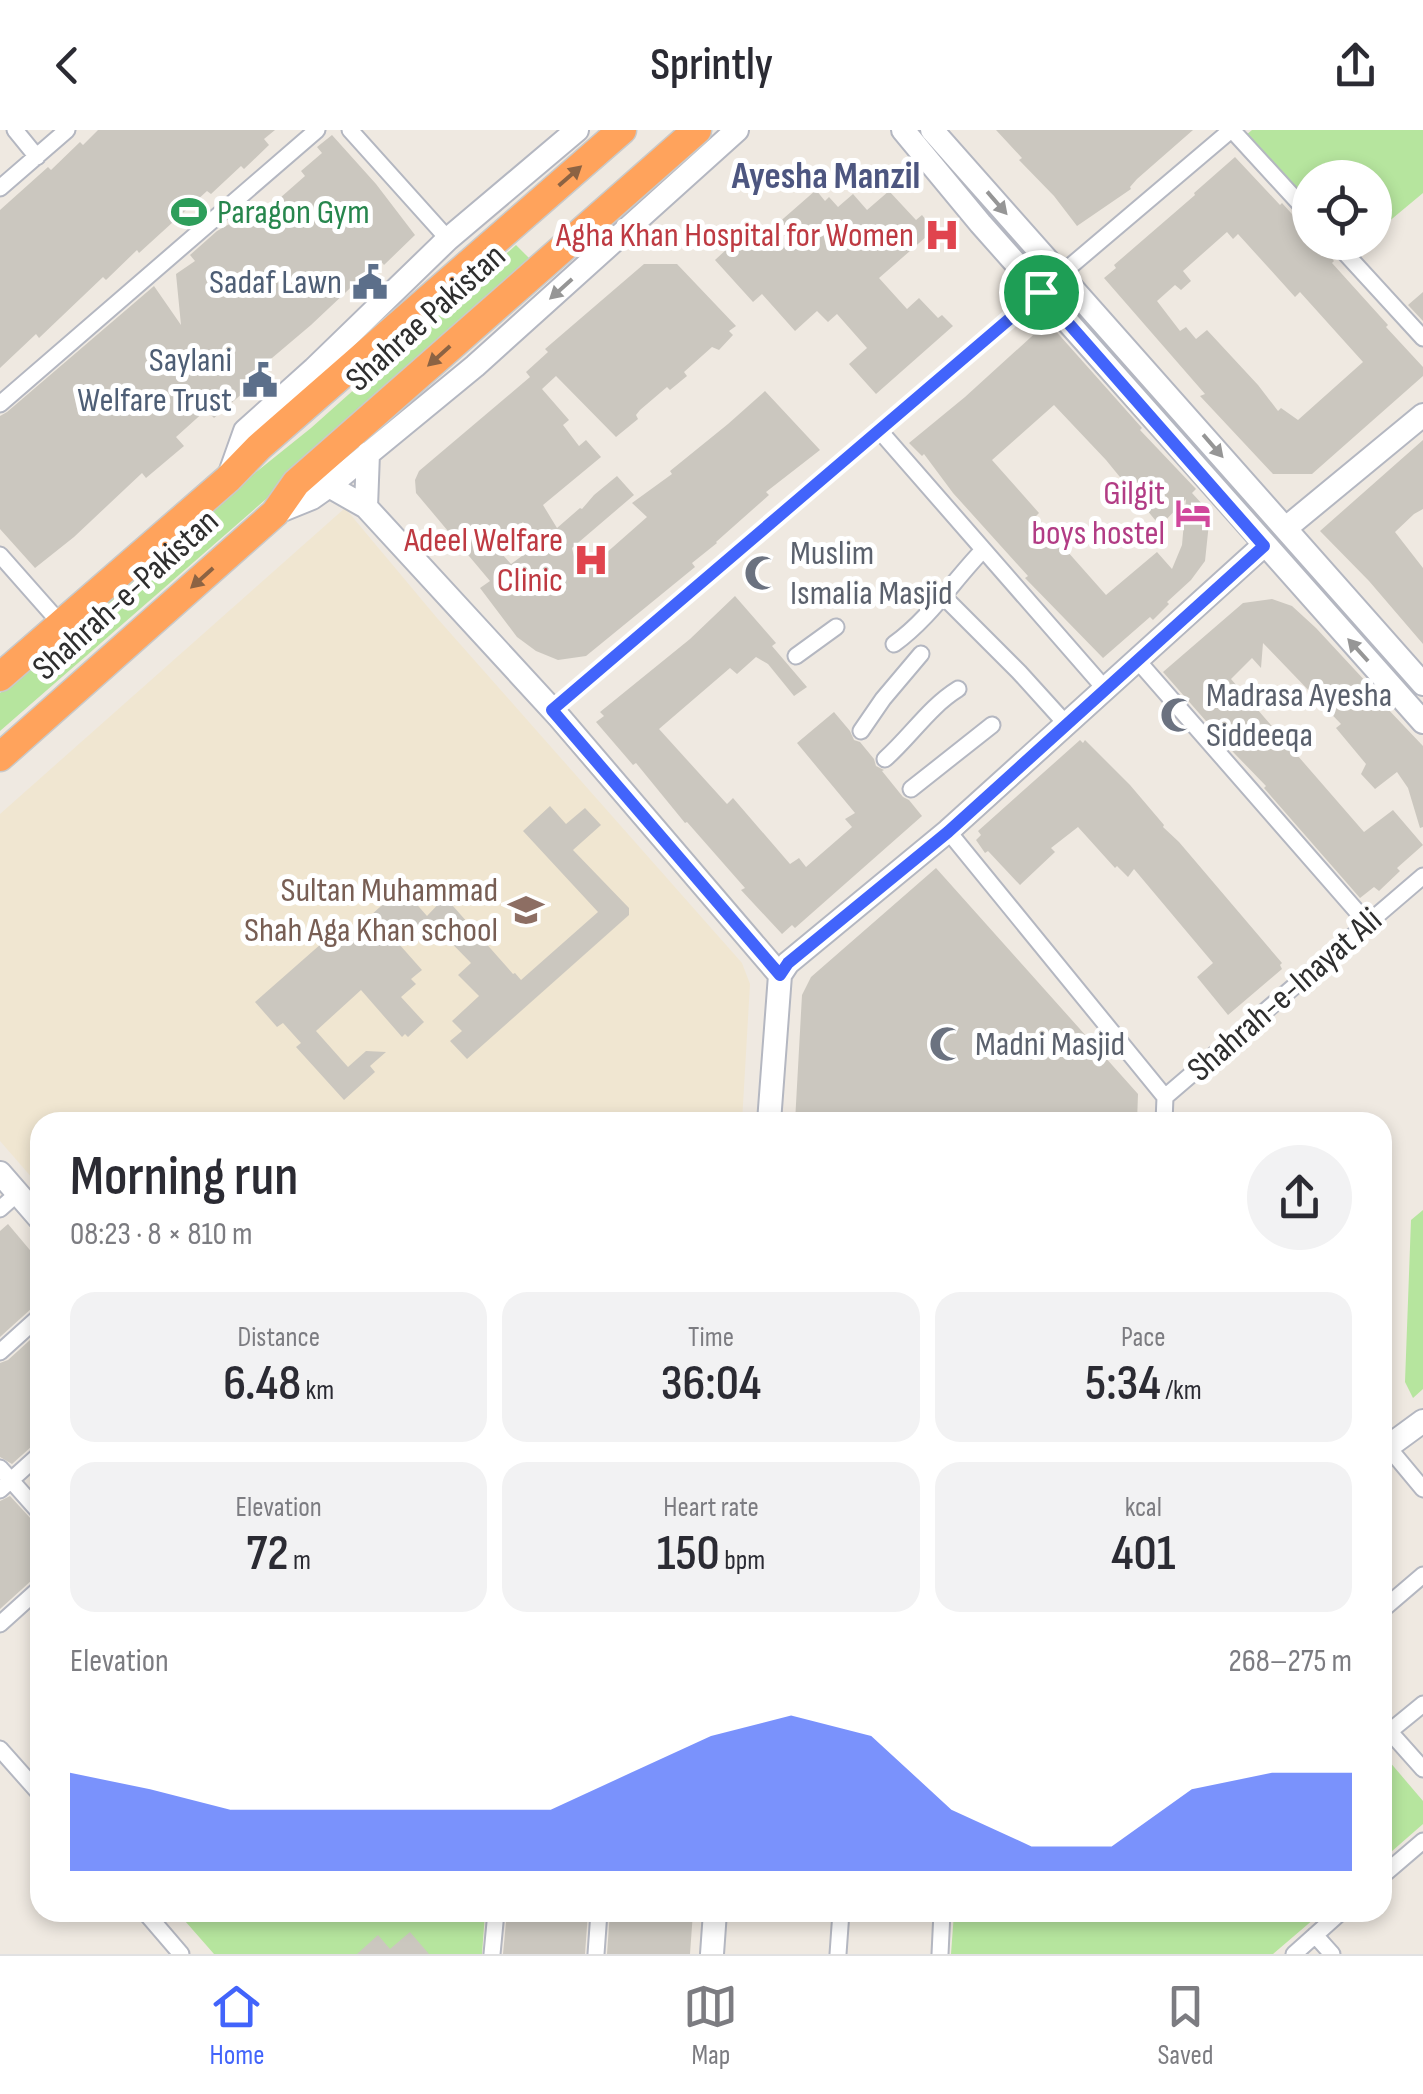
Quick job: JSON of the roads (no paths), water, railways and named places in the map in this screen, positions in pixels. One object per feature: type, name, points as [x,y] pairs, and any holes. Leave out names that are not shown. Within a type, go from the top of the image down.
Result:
[{"type":"highway","name":"Shahrae Pakistan","points":[[260,448],[622,130]]},
{"type":"highway","name":"Shahrae Pakistan","points":[[296,483],[697,130]]},
{"type":"highway","name":"Shahrah-e-Pakistan","points":[[0,676],[260,448]]},
{"type":"highway","name":"Shahrah-e-Pakistan","points":[[0,757],[275,513],[296,483]]},
{"type":"main road","points":[[903,130],[980,223],[1423,722]]},
{"type":"main road","points":[[932,130],[1423,684]]},
{"type":"main road","points":[[275,513],[312,498],[329,486],[475,366],[737,132]]},
{"type":"main road","points":[[228,479],[245,430],[448,239],[570,135]]},
{"type":"main road","points":[[1286,528],[1423,416]]},
{"type":"main road","points":[[366,507],[368,453]]},
{"type":"main road","points":[[329,486],[366,507],[552,710],[780,975]]},
{"type":"main road","points":[[771,1112],[780,975],[788,963],[948,832],[1264,546]]},
{"type":"main road","points":[[0,1173],[9,1201]]},
{"type":"main road","points":[[1392,1444],[1423,1421]]},
{"type":"main road","points":[[712,1954],[714,1922]]},
{"type":"street","points":[[15,130],[37,156]]},
{"type":"street","points":[[0,188],[67,130]]},
{"type":"street","points":[[0,404],[317,130]]},
{"type":"street","points":[[350,130],[448,239]]},
{"type":"street","points":[[1060,276],[1232,130],[1292,195]]},
{"type":"street","points":[[1352,260],[1423,338]]},
{"type":"street","points":[[552,710],[1041,292]]},
{"type":"street","points":[[879,430],[1106,690]]},
{"type":"street","points":[[894,644],[930,612],[983,550]]},
{"type":"street","points":[[0,555],[61,624]]},
{"type":"street","points":[[943,596],[1068,725]]},
{"type":"street","points":[[796,656],[836,627]]},
{"type":"street","points":[[862,732],[883,699],[921,654]]},
{"type":"street","points":[[1138,661],[1368,924]]},
{"type":"street","points":[[886,758],[930,710],[958,689]]},
{"type":"street","points":[[911,788],[992,725]]},
{"type":"street","points":[[948,832],[1166,1097]]},
{"type":"street","name":"Shahrah-e-Inayat Ali","points":[[1165,1112],[1166,1097],[1423,876]]},
{"type":"street","points":[[0,1352],[30,1325]]},
{"type":"street","points":[[1392,1456],[1423,1489]]},
{"type":"street","points":[[30,1461],[4,1479],[30,1504]]},
{"type":"street","points":[[1392,1601],[1423,1575]]},
{"type":"street","points":[[0,1624],[30,1597]]},
{"type":"street","points":[[1392,1723],[1423,1704]]},
{"type":"street","points":[[1392,1734],[1423,1769]]},
{"type":"street","points":[[2,1755],[30,1784]]},
{"type":"street","points":[[1392,1867],[1423,1841]]},
{"type":"street","points":[[151,1922],[171,1950]]},
{"type":"street","points":[[492,1954],[495,1922]]},
{"type":"street","points":[[596,1954],[598,1922]]},
{"type":"street","points":[[838,1954],[840,1922]]},
{"type":"street","points":[[940,1954],[942,1922]]},
{"type":"street","points":[[1294,1954],[1330,1922]]},
{"type":"street","points":[[1315,1935],[1332,1954]]},
{"type":"place","name":"Paragon Gym","points":[[189,212]]},
{"type":"place","name":"Agha Khan Hospital for Women","points":[[942,235]]},
{"type":"place","name":"Sadaf Lawn","points":[[370,282]]},
{"type":"place","name":"Saylani Welfare Trust","points":[[260,380]]},
{"type":"place","name":"Gilgit boys hostel","points":[[1193,513]]},
{"type":"place","name":"Adeel Welfare Clinic","points":[[591,560]]},
{"type":"place","name":"Muslim Ismalia Masjid","points":[[762,573]]},
{"type":"place","name":"Madrasa Ayesha Siddeeqa","points":[[1178,715]]},
{"type":"place","name":"Sultan Muhammad Shah Aga Khan school","points":[[526,910]]},
{"type":"place","name":"Madni Masjid","points":[[947,1044]]},
{"type":"district","name":"Ayesha Manzil","points":[[826,176]]}]
